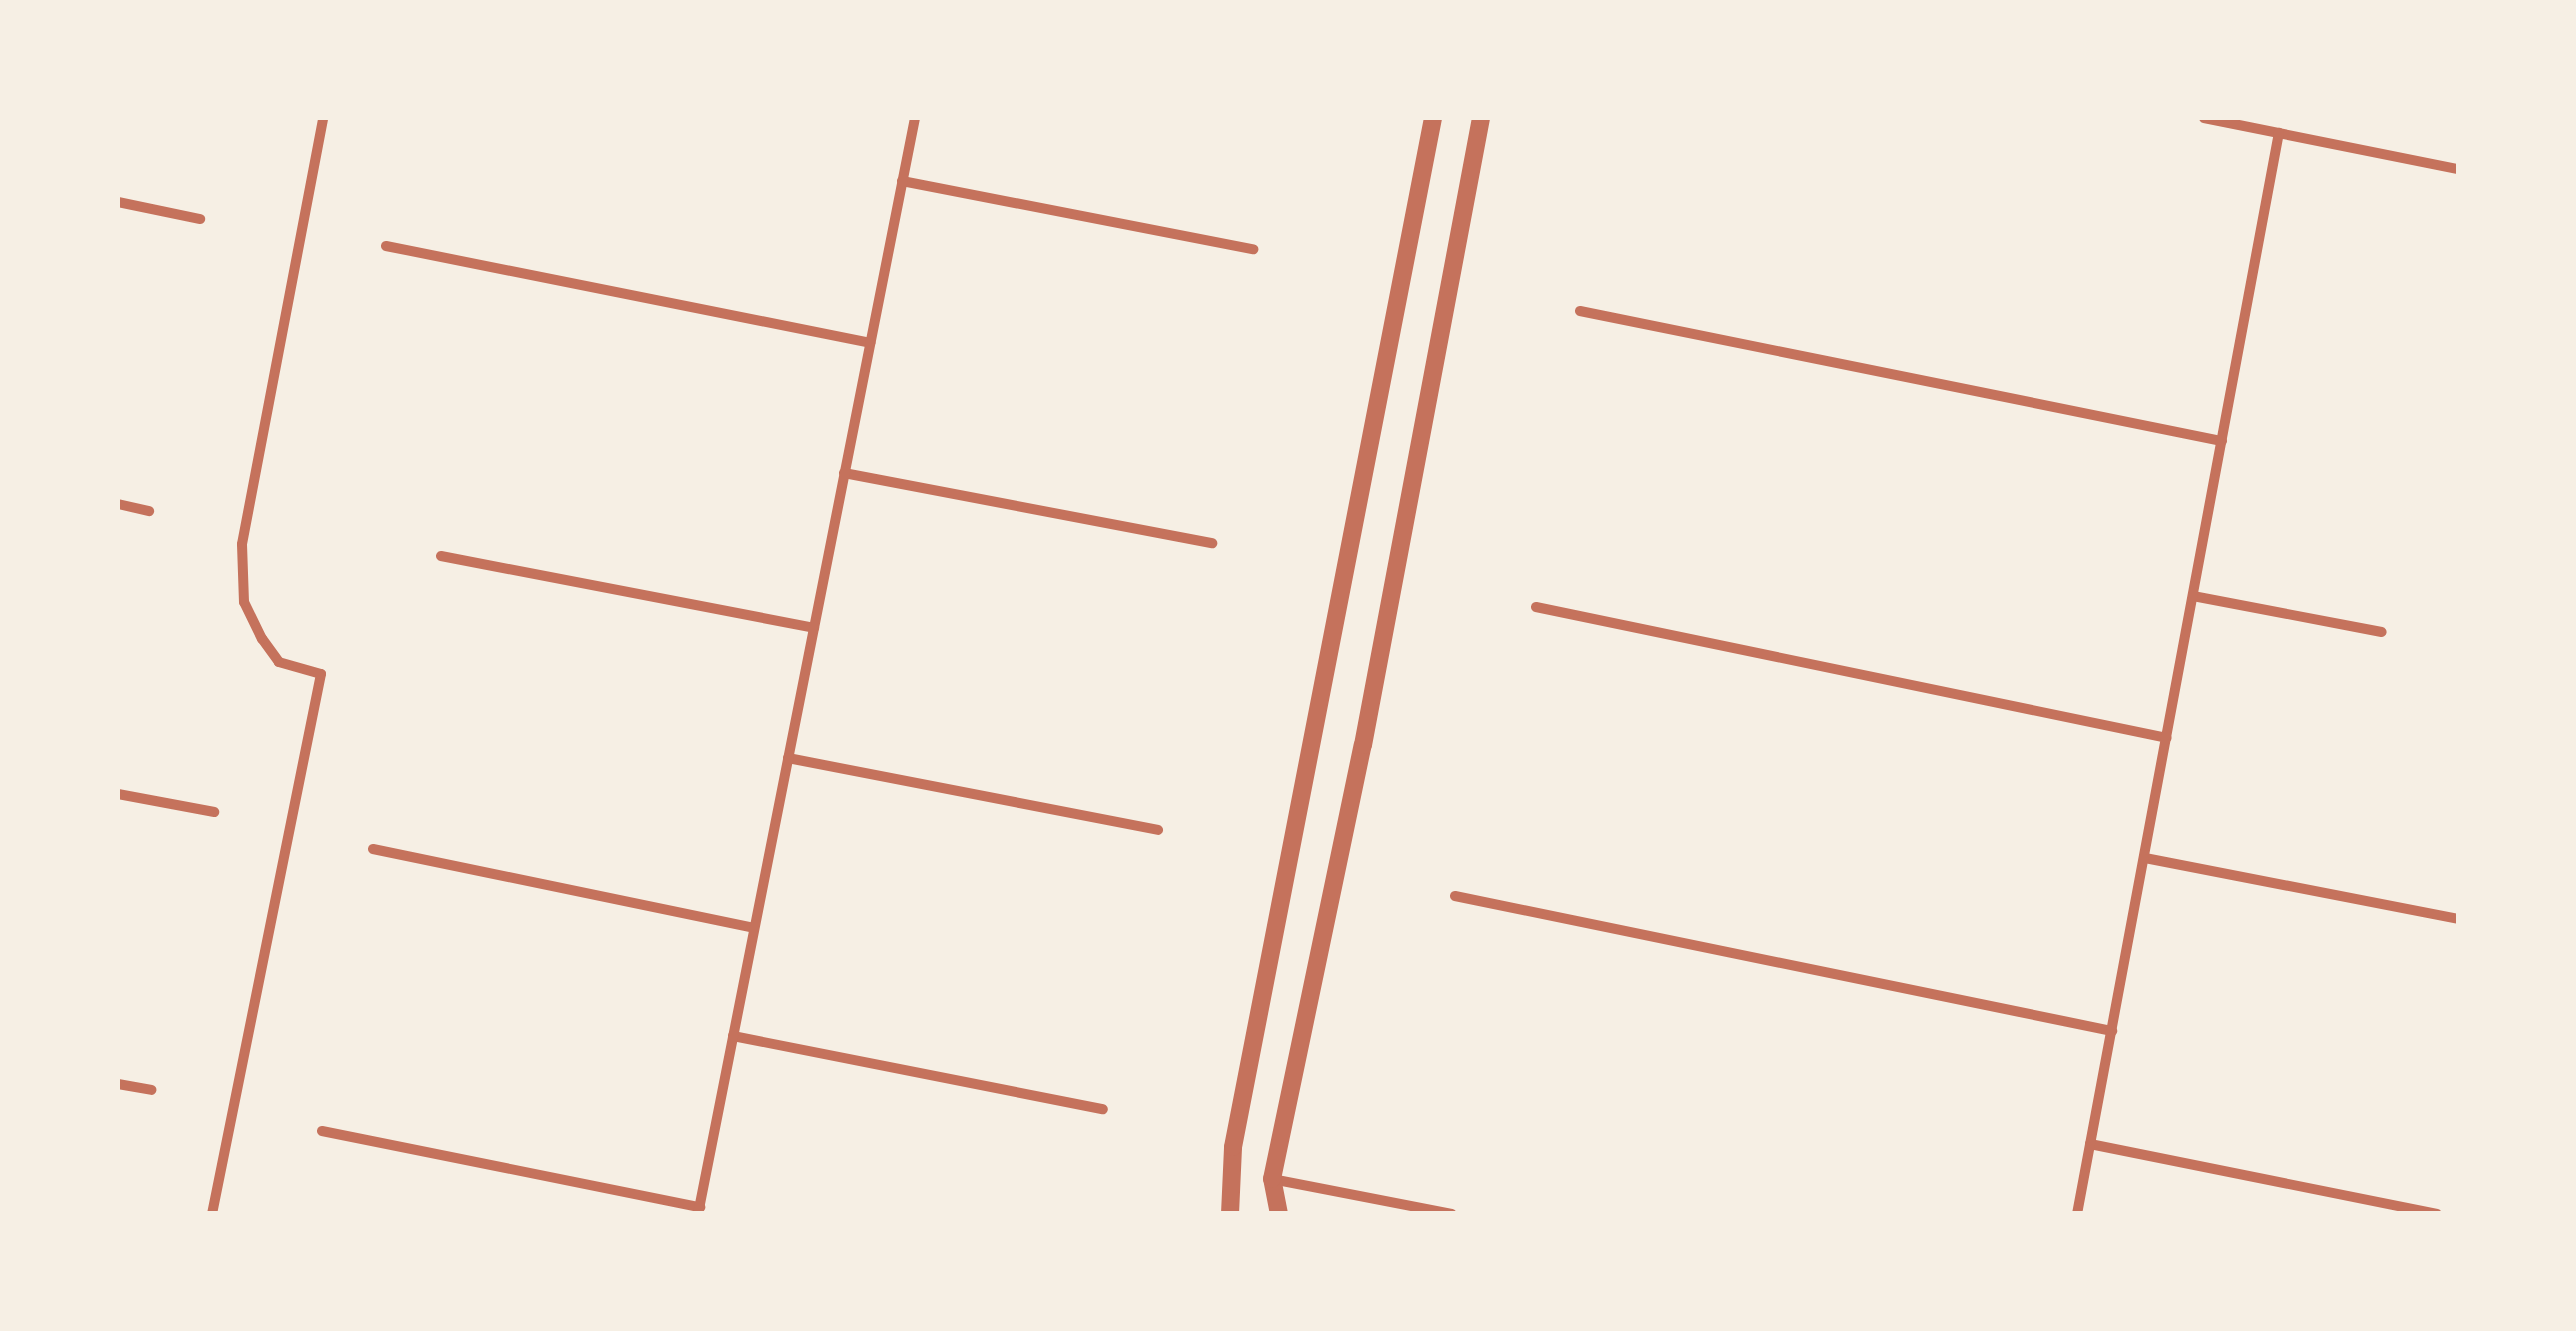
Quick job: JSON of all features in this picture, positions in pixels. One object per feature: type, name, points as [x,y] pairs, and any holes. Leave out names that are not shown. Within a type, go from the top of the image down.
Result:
[{"type":"street","points":[[212,1214],[321,674],[279,662],[262,639],[244,602],[242,544],[323,118]]},
{"type":"street","points":[[322,1131],[699,1210],[915,118]]},
{"type":"street","points":[[1230,1214],[1233,1147],[1433,118]]},
{"type":"street","points":[[1279,1214],[1272,1179],[1363,745],[1480,118]]},
{"type":"street","points":[[2204,118],[2458,170]]},
{"type":"street","points":[[2077,1214],[2279,133]]},
{"type":"street","points":[[902,181],[1253,249]]},
{"type":"street","points":[[118,202],[200,219]]},
{"type":"street","points":[[386,246],[870,343]]},
{"type":"street","points":[[1580,311],[2222,441]]},
{"type":"street","points":[[844,472],[1212,543]]},
{"type":"street","points":[[118,504],[149,510]]},
{"type":"street","points":[[441,556],[814,628]]},
{"type":"street","points":[[2193,596],[2382,632]]},
{"type":"street","points":[[1536,607],[2167,738]]},
{"type":"street","points":[[788,758],[1158,830]]},
{"type":"street","points":[[118,794],[214,812]]},
{"type":"street","points":[[373,849],[754,928]]},
{"type":"street","points":[[2145,858],[2458,920]]},
{"type":"street","points":[[1454,896],[2112,1031]]},
{"type":"street","points":[[733,1036],[1103,1109]]},
{"type":"street","points":[[118,1084],[151,1090]]},
{"type":"street","points":[[2090,1144],[2437,1214]]},
{"type":"street","points":[[1272,1179],[1452,1214]]}]
